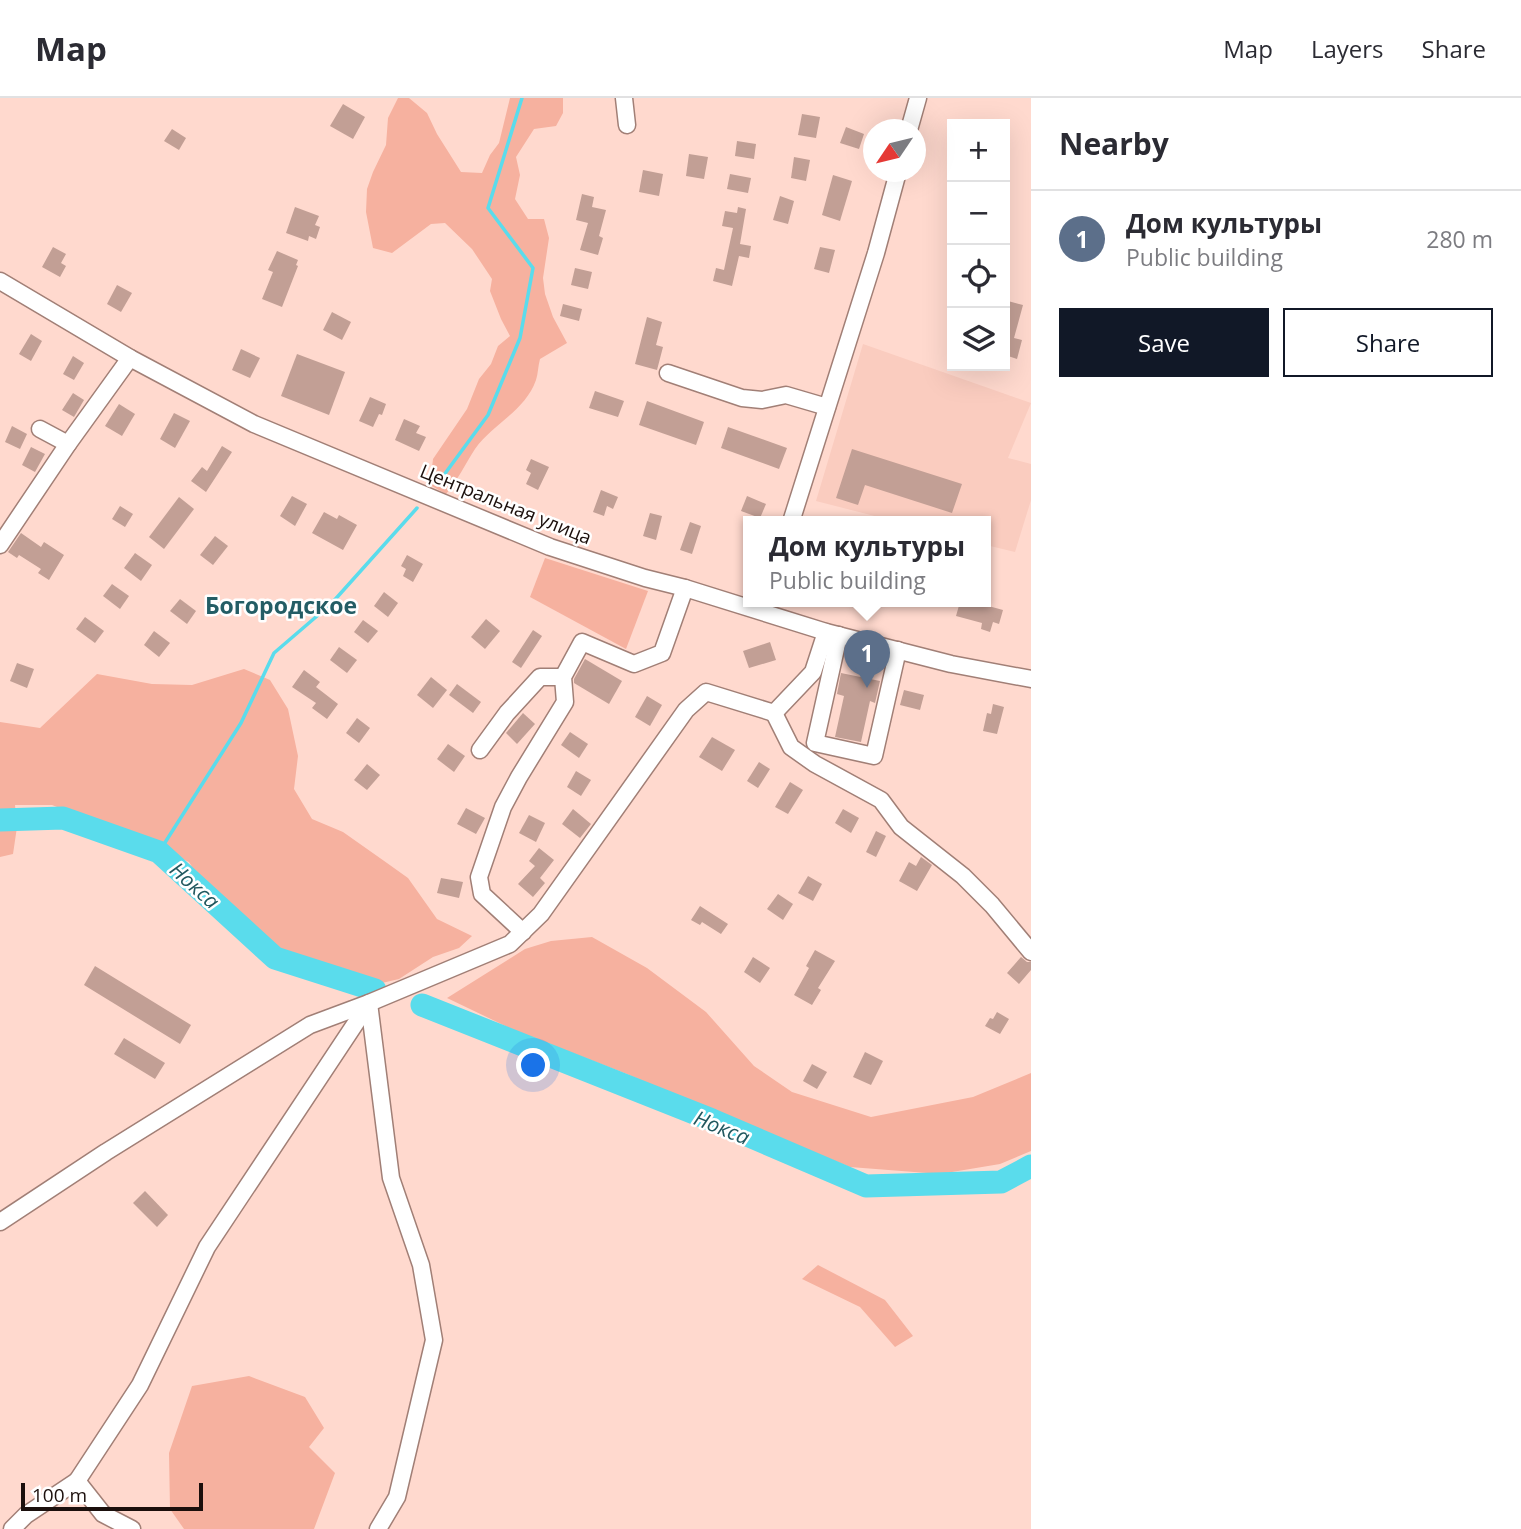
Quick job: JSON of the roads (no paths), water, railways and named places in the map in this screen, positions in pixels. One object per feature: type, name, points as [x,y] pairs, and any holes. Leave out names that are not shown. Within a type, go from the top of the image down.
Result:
[{"type":"street","points":[[624,98],[627,125]]},
{"type":"street","points":[[912,119],[918,98]]},
{"type":"street","points":[[793,516],[876,253],[895,182]]},
{"type":"street","name":"Центральная улица","points":[[0,281],[130,358],[254,424],[550,547],[645,578],[743,603]]},
{"type":"street","points":[[0,545],[130,358]]},
{"type":"street","points":[[668,373],[742,398],[762,400],[786,395],[827,407]]},
{"type":"street","points":[[40,429],[68,444]]},
{"type":"street","points":[[523,932],[482,894],[479,877],[503,807],[565,702],[563,677],[583,642],[634,664],[662,653],[685,588]]},
{"type":"street","name":"Центральная улица","points":[[764,608],[833,633],[951,664],[1031,680]]},
{"type":"street","points":[[833,633],[815,743],[874,756],[898,650]]},
{"type":"street","points":[[774,713],[813,672],[833,633]]},
{"type":"street","points":[[480,750],[507,713],[540,677],[563,677]]},
{"type":"street","points":[[0,1222],[106,1152],[310,1025],[510,944],[541,914],[686,710],[706,692],[774,713],[791,747],[815,764],[881,800],[901,827],[963,876],[992,905],[1031,952]]},
{"type":"street","points":[[12,1529],[26,1515],[77,1481],[140,1385],[206,1247],[369,1003]]},
{"type":"street","points":[[369,1003],[391,1178],[421,1265],[434,1340],[397,1497],[378,1529]]},
{"type":"street","points":[[77,1481],[103,1514],[132,1529]]},
{"type":"waterway","points":[[441,479],[488,415],[520,338],[533,268],[488,208],[522,98]]},
{"type":"waterway","points":[[159,852],[241,723],[274,653],[331,604],[417,508]]},
{"type":"waterway","name":"Нокса","points":[[0,820],[63,818],[159,852],[275,958],[375,990]]},
{"type":"waterway","name":"Нокса","points":[[422,1005],[712,1120],[866,1186],[1001,1182],[1031,1166]]},
{"type":"place","name":"Дом культуры","points":[[867,688]]},
{"type":"district","name":"Богородское","points":[[281,605]]}]
